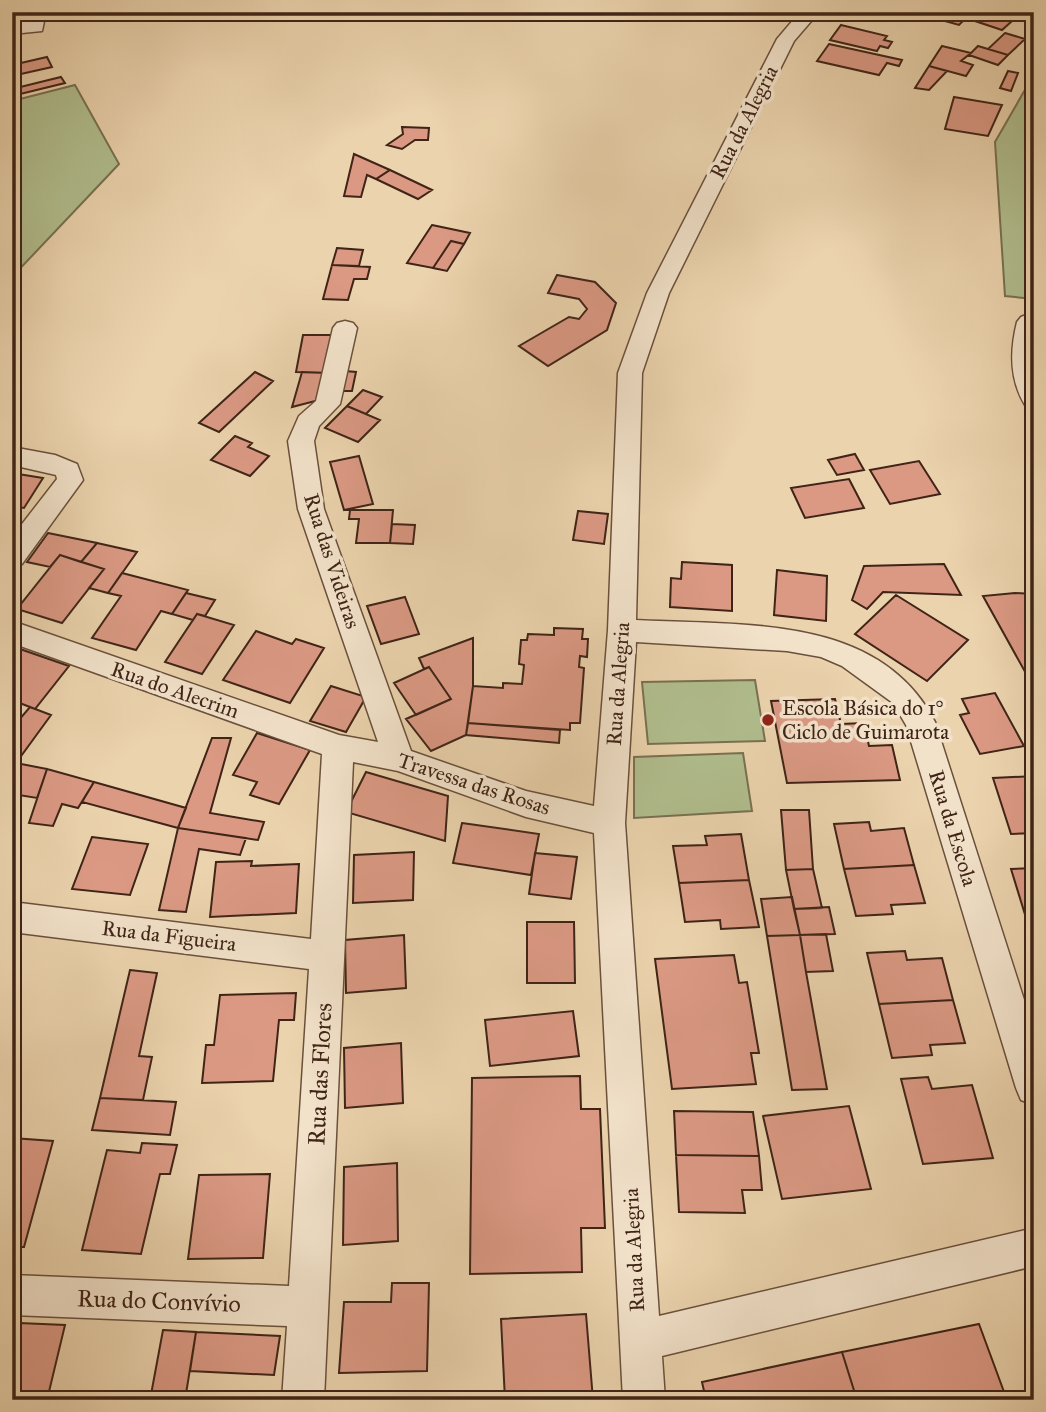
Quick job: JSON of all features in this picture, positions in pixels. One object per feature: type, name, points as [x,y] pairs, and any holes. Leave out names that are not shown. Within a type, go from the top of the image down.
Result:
[{"type":"street","points":[[12,28],[35,27],[37,12]]},
{"type":"street","name":"Rua da Alegria","points":[[644,1400],[610,823],[622,630],[631,373],[658,293],[786,39],[810,12]]},
{"type":"street","points":[[1034,320],[1029,323],[1026,334],[1026,388],[1034,399]]},
{"type":"street","name":"Rua das Videiras","points":[[345,328],[328,404],[308,422],[301,441],[311,509],[399,759]]},
{"type":"street","points":[[12,456],[55,464],[68,470],[70,480],[12,557]]},
{"type":"street","name":"Rua da Escola","points":[[622,630],[787,640],[825,647],[852,658],[903,695],[920,722],[1034,1088]]},
{"type":"street","name":"Rua do Alecrim","points":[[12,632],[338,747]]},
{"type":"street","name":"Travessa das Rosas","points":[[338,747],[399,759],[526,804],[610,823]]},
{"type":"street","name":"Rua das Flores","points":[[303,1400],[338,747]]},
{"type":"street","name":"Rua da Figueira","points":[[12,917],[327,956]]},
{"type":"street","points":[[639,1341],[1034,1247]]},
{"type":"street","name":"Rua do Convívio","points":[[12,1295],[306,1307]]},
{"type":"green space","points":[[1034,74],[1034,299],[1005,296],[995,142]]},
{"type":"green space","points":[[75,85],[119,164],[12,277],[12,101]]},
{"type":"green space","points":[[755,680],[765,741],[648,744],[642,682]]},
{"type":"green space","points":[[743,753],[752,811],[634,818],[634,757]]},
{"type":"building","points":[[940,12],[972,12],[959,25],[934,18]]},
{"type":"building","points":[[973,12],[1022,12],[1002,30],[966,18]]},
{"type":"building","points":[[841,25],[887,36],[884,40],[892,42],[888,48],[880,46],[877,51],[830,40]]},
{"type":"building","points":[[1005,33],[1025,39],[1008,55],[988,49]]},
{"type":"building","points":[[829,44],[902,60],[899,66],[887,63],[879,75],[817,61]]},
{"type":"building","points":[[942,46],[971,53],[961,61],[973,65],[966,76],[929,66]]},
{"type":"building","points":[[978,46],[1008,55],[998,65],[969,55]]},
{"type":"building","points":[[47,57],[52,67],[12,76],[12,65]]},
{"type":"building","points":[[929,66],[947,71],[929,90],[915,88]]},
{"type":"building","points":[[1008,71],[1018,73],[1011,91],[1000,88]]},
{"type":"building","points":[[61,77],[65,83],[12,96],[12,89]]},
{"type":"building","points":[[954,97],[1002,105],[988,136],[945,129]]},
{"type":"building","points":[[402,127],[429,128],[428,140],[415,140],[402,149],[387,145],[403,134]]},
{"type":"building","points":[[354,154],[390,170],[376,179],[367,175],[361,197],[344,196]]},
{"type":"building","points":[[390,170],[432,190],[418,199],[376,179]]},
{"type":"building","points":[[432,225],[470,233],[464,244],[451,241],[433,268],[407,263]]},
{"type":"building","points":[[451,241],[464,244],[447,271],[433,268]]},
{"type":"building","points":[[337,248],[363,250],[359,266],[332,265]]},
{"type":"building","points":[[332,265],[370,267],[367,279],[354,279],[348,300],[323,299]]},
{"type":"building","points":[[557,275],[595,282],[616,303],[607,330],[548,366],[519,346],[569,317],[579,319],[587,309],[579,299],[548,293]]},
{"type":"building","points":[[303,335],[336,335],[329,373],[296,372]]},
{"type":"building","points":[[345,371],[356,372],[352,391],[340,391]]},
{"type":"building","points":[[255,372],[273,381],[219,432],[199,423]]},
{"type":"building","points":[[302,372],[329,373],[323,399],[292,407]]},
{"type":"building","points":[[363,390],[382,397],[366,414],[347,406]]},
{"type":"building","points":[[347,406],[380,420],[358,442],[325,428]]},
{"type":"building","points":[[235,436],[252,443],[248,447],[269,456],[250,476],[211,460]]},
{"type":"building","points":[[855,454],[864,470],[837,475],[828,460]]},
{"type":"building","points":[[359,456],[373,504],[344,510],[330,462]]},
{"type":"building","points":[[919,461],[940,494],[890,504],[870,470]]},
{"type":"building","points":[[12,473],[43,478],[24,508],[12,506]]},
{"type":"building","points":[[849,479],[864,508],[805,518],[791,488]]},
{"type":"building","points":[[350,510],[393,510],[390,543],[356,543],[359,519],[349,519]]},
{"type":"building","points":[[578,511],[608,514],[604,544],[573,540]]},
{"type":"building","points":[[392,524],[415,525],[413,544],[390,543]]},
{"type":"building","points":[[48,533],[97,543],[81,562],[60,555],[50,567],[27,562]]},
{"type":"building","points":[[97,543],[137,552],[108,593],[89,588],[104,569],[81,562]]},
{"type":"building","points":[[60,555],[104,569],[62,623],[17,609]]},
{"type":"building","points":[[682,562],[732,565],[732,611],[670,607],[671,578],[681,579]]},
{"type":"building","points":[[944,564],[961,595],[883,592],[867,609],[852,600],[864,566]]},
{"type":"building","points":[[777,570],[827,576],[826,621],[774,615]]},
{"type":"building","points":[[122,573],[188,590],[172,614],[161,611],[136,650],[92,638],[121,596],[108,593]]},
{"type":"building","points":[[186,593],[215,600],[205,616],[197,614],[193,620],[172,614]]},
{"type":"building","points":[[1034,594],[1034,688],[983,596]]},
{"type":"building","points":[[896,595],[968,640],[927,681],[855,634]]},
{"type":"building","points":[[405,597],[419,634],[381,644],[367,606]]},
{"type":"building","points":[[197,614],[234,625],[202,674],[165,662]]},
{"type":"building","points":[[554,628],[583,629],[582,639],[588,639],[587,657],[580,656],[579,667],[584,668],[580,723],[570,723],[570,730],[468,723],[473,686],[503,688],[503,683],[522,684],[524,665],[519,664],[521,640],[527,640],[528,634],[554,635]]},
{"type":"building","points":[[256,631],[292,644],[296,639],[324,648],[290,703],[223,680]]},
{"type":"building","points":[[473,638],[473,686],[466,735],[431,751],[406,719],[451,699],[429,667],[424,669],[419,658]]},
{"type":"building","points":[[20,649],[69,666],[35,709],[12,700],[12,658]]},
{"type":"building","points":[[429,667],[451,699],[416,715],[394,683]]},
{"type":"building","points":[[331,686],[366,697],[346,732],[310,721]]},
{"type":"building","points":[[995,693],[1024,746],[980,754],[960,715],[969,713],[962,699]]},
{"type":"building","points":[[835,699],[841,724],[864,723],[869,746],[892,745],[900,780],[787,783],[771,701]]},
{"type":"building","points":[[30,707],[51,715],[16,763],[12,762],[12,728]]},
{"type":"building","points":[[468,723],[560,730],[559,743],[466,735]]},
{"type":"building","points":[[257,733],[310,750],[279,804],[250,795],[257,782],[233,775]]},
{"type":"building","points":[[212,738],[231,738],[210,813],[264,822],[258,840],[178,828]]},
{"type":"building","points":[[16,763],[47,769],[37,798],[12,794],[12,775]]},
{"type":"building","points":[[47,769],[94,782],[78,808],[62,804],[53,826],[29,823]]},
{"type":"building","points":[[366,772],[448,796],[445,841],[346,812]]},
{"type":"building","points":[[1034,776],[1034,833],[1011,834],[993,778]]},
{"type":"building","points":[[94,782],[186,808],[178,828],[82,802]]},
{"type":"building","points":[[781,810],[809,810],[813,869],[786,870]]},
{"type":"building","points":[[869,822],[871,831],[904,828],[914,865],[844,869],[834,824]]},
{"type":"building","points":[[462,823],[539,834],[531,875],[453,863]]},
{"type":"building","points":[[178,828],[246,838],[240,855],[199,849],[186,912],[159,910]]},
{"type":"building","points":[[741,834],[749,880],[679,883],[673,846],[707,845],[705,836]]},
{"type":"building","points":[[92,837],[148,844],[130,895],[72,889]]},
{"type":"building","points":[[414,852],[413,900],[353,903],[354,855]]},
{"type":"building","points":[[535,853],[577,857],[571,899],[529,894]]},
{"type":"building","points":[[252,861],[251,866],[299,864],[296,913],[210,917],[216,862]]},
{"type":"building","points":[[914,865],[925,903],[891,905],[893,914],[856,916],[844,869]]},
{"type":"building","points":[[1034,868],[1034,934],[1031,934],[1011,869]]},
{"type":"building","points":[[813,869],[822,908],[794,909],[786,870]]},
{"type":"building","points":[[749,880],[759,927],[721,929],[720,920],[685,922],[679,883]]},
{"type":"building","points":[[792,897],[800,935],[767,936],[761,899]]},
{"type":"building","points":[[829,907],[835,934],[800,935],[794,909]]},
{"type":"building","points":[[527,922],[574,922],[575,983],[527,983]]},
{"type":"building","points":[[826,934],[833,971],[806,972],[800,935]]},
{"type":"building","points":[[404,935],[406,988],[346,993],[345,940]]},
{"type":"building","points":[[800,935],[827,1089],[792,1090],[767,936]]},
{"type":"building","points":[[905,951],[907,960],[942,958],[953,1000],[879,1004],[867,953]]},
{"type":"building","points":[[734,955],[739,983],[747,982],[759,1053],[751,1053],[756,1084],[672,1089],[655,959]]},
{"type":"building","points":[[130,970],[157,973],[139,1056],[152,1057],[143,1100],[100,1098]]},
{"type":"building","points":[[296,993],[294,1020],[279,1020],[273,1081],[202,1083],[206,1045],[214,1045],[220,995]]},
{"type":"building","points":[[953,1000],[965,1043],[930,1045],[932,1055],[892,1058],[879,1004]]},
{"type":"building","points":[[573,1011],[579,1056],[490,1066],[485,1020]]},
{"type":"building","points":[[401,1043],[403,1103],[345,1108],[344,1048]]},
{"type":"building","points":[[580,1076],[581,1109],[600,1109],[605,1228],[581,1228],[582,1272],[470,1274],[472,1078]]},
{"type":"building","points":[[928,1077],[932,1089],[972,1085],[993,1158],[923,1164],[901,1079]]},
{"type":"building","points":[[100,1098],[176,1102],[170,1135],[92,1130]]},
{"type":"building","points":[[849,1106],[871,1189],[782,1199],[763,1116]]},
{"type":"building","points":[[674,1111],[753,1112],[759,1156],[676,1155]]},
{"type":"building","points":[[12,1138],[53,1141],[24,1247],[12,1247]]},
{"type":"building","points":[[142,1143],[177,1145],[170,1174],[160,1174],[141,1254],[82,1250],[107,1150],[140,1153]]},
{"type":"building","points":[[676,1155],[759,1156],[762,1190],[742,1190],[745,1213],[679,1212]]},
{"type":"building","points":[[397,1163],[398,1241],[343,1245],[344,1167]]},
{"type":"building","points":[[270,1174],[263,1258],[188,1259],[199,1175]]},
{"type":"building","points":[[392,1283],[429,1283],[427,1371],[339,1373],[344,1302],[391,1302]]},
{"type":"building","points":[[586,1314],[593,1400],[505,1400],[501,1319]]},
{"type":"building","points":[[19,1323],[65,1325],[47,1400],[12,1400],[12,1351]]},
{"type":"building","points":[[979,1324],[1007,1400],[857,1400],[842,1352]]},
{"type":"building","points":[[163,1330],[196,1332],[185,1400],[150,1400]]},
{"type":"building","points":[[196,1332],[280,1336],[274,1375],[190,1371]]},
{"type":"building","points":[[842,1352],[857,1400],[706,1400],[702,1382]]},
{"type":"place","name":"Escola Básica do 1° Ciclo de Guimarota","points":[[768,720]]}]
